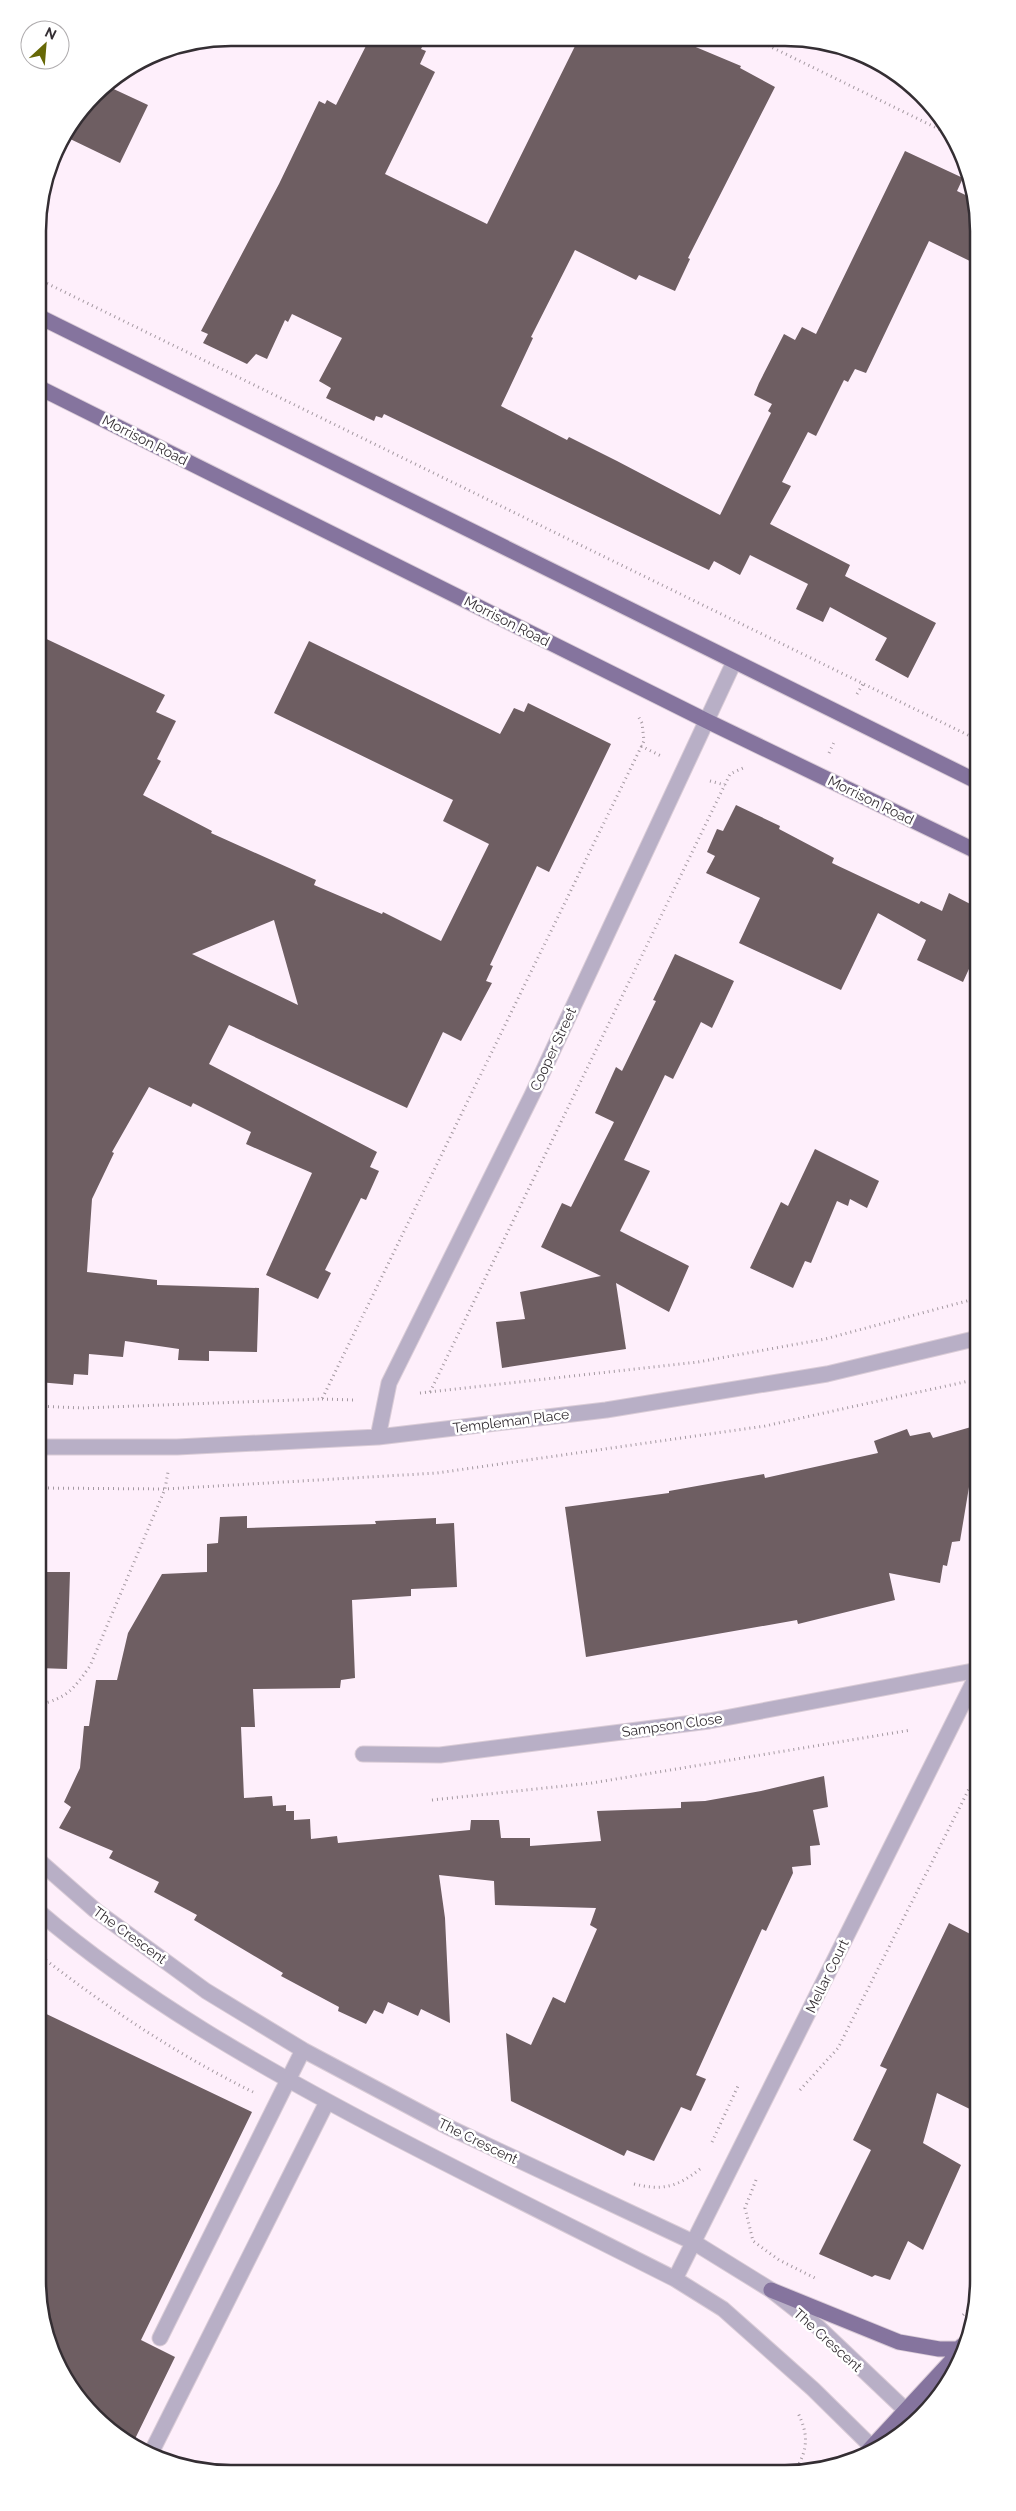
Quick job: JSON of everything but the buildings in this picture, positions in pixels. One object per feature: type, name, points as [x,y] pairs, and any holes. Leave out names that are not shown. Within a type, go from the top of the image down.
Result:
[{"type":"main road","points":[[46,320],[970,778]]},
{"type":"main road","name":"Morrison Road","points":[[46,390],[707,721],[970,848]]},
{"type":"main road","points":[[771,2290],[899,2342],[939,2349],[957,2349]]},
{"type":"main road","points":[[900,2424],[911,2415],[947,2368]]},
{"type":"street","name":"Cooper Street","points":[[378,1437],[389,1383],[532,1095],[734,662]]},
{"type":"street","name":"Templeman Place","points":[[46,1447],[173,1447],[378,1437],[606,1410],[817,1375],[970,1340]]},
{"type":"street","name":"Sampson Close","points":[[363,1754],[440,1755],[709,1721],[970,1672]]},
{"type":"street","name":"Mellar Court","points":[[675,2279],[695,2243],[970,1687]]},
{"type":"street","name":"The Crescent","points":[[46,1867],[96,1910],[206,1991],[302,2050],[446,2126],[695,2243],[771,2290],[818,2327],[911,2415]]},
{"type":"street","points":[[46,1918],[65,1934],[187,2021],[288,2080],[675,2279],[723,2310],[813,2390],[867,2446]]},
{"type":"street","points":[[160,2338],[302,2050]]},
{"type":"street","points":[[154,2448],[328,2102]]},
{"type":"path","points":[[769,46],[940,130]]},
{"type":"path","points":[[46,283],[970,736]]},
{"type":"path","points":[[322,1399],[644,741],[642,723],[633,709]]},
{"type":"path","points":[[641,746],[663,757]]},
{"type":"path","points":[[430,1392],[730,774],[739,768],[751,767]]},
{"type":"path","points":[[710,781],[725,785]]},
{"type":"path","points":[[420,1393],[708,1360],[825,1339],[970,1300]]},
{"type":"path","points":[[46,1488],[165,1489],[437,1473],[765,1426],[970,1381]]},
{"type":"path","points":[[46,1406],[82,1408],[322,1399],[355,1400]]},
{"type":"path","points":[[46,1703],[59,1700],[73,1690],[90,1666],[165,1489],[173,1447]]},
{"type":"path","points":[[432,1800],[592,1784],[911,1730]]},
{"type":"path","points":[[796,2094],[838,2048],[970,1787]]},
{"type":"path","points":[[46,1960],[90,1994],[150,2035],[211,2072],[276,2104]]},
{"type":"path","points":[[711,2144],[738,2086]]},
{"type":"path","points":[[626,2182],[654,2189],[682,2182],[700,2169],[704,2161]]},
{"type":"path","points":[[760,2171],[745,2208],[753,2242],[779,2260],[823,2282]]},
{"type":"path","points":[[957,2319],[967,2311]]},
{"type":"path","points":[[797,2410],[806,2428],[807,2446],[798,2464]]}]
